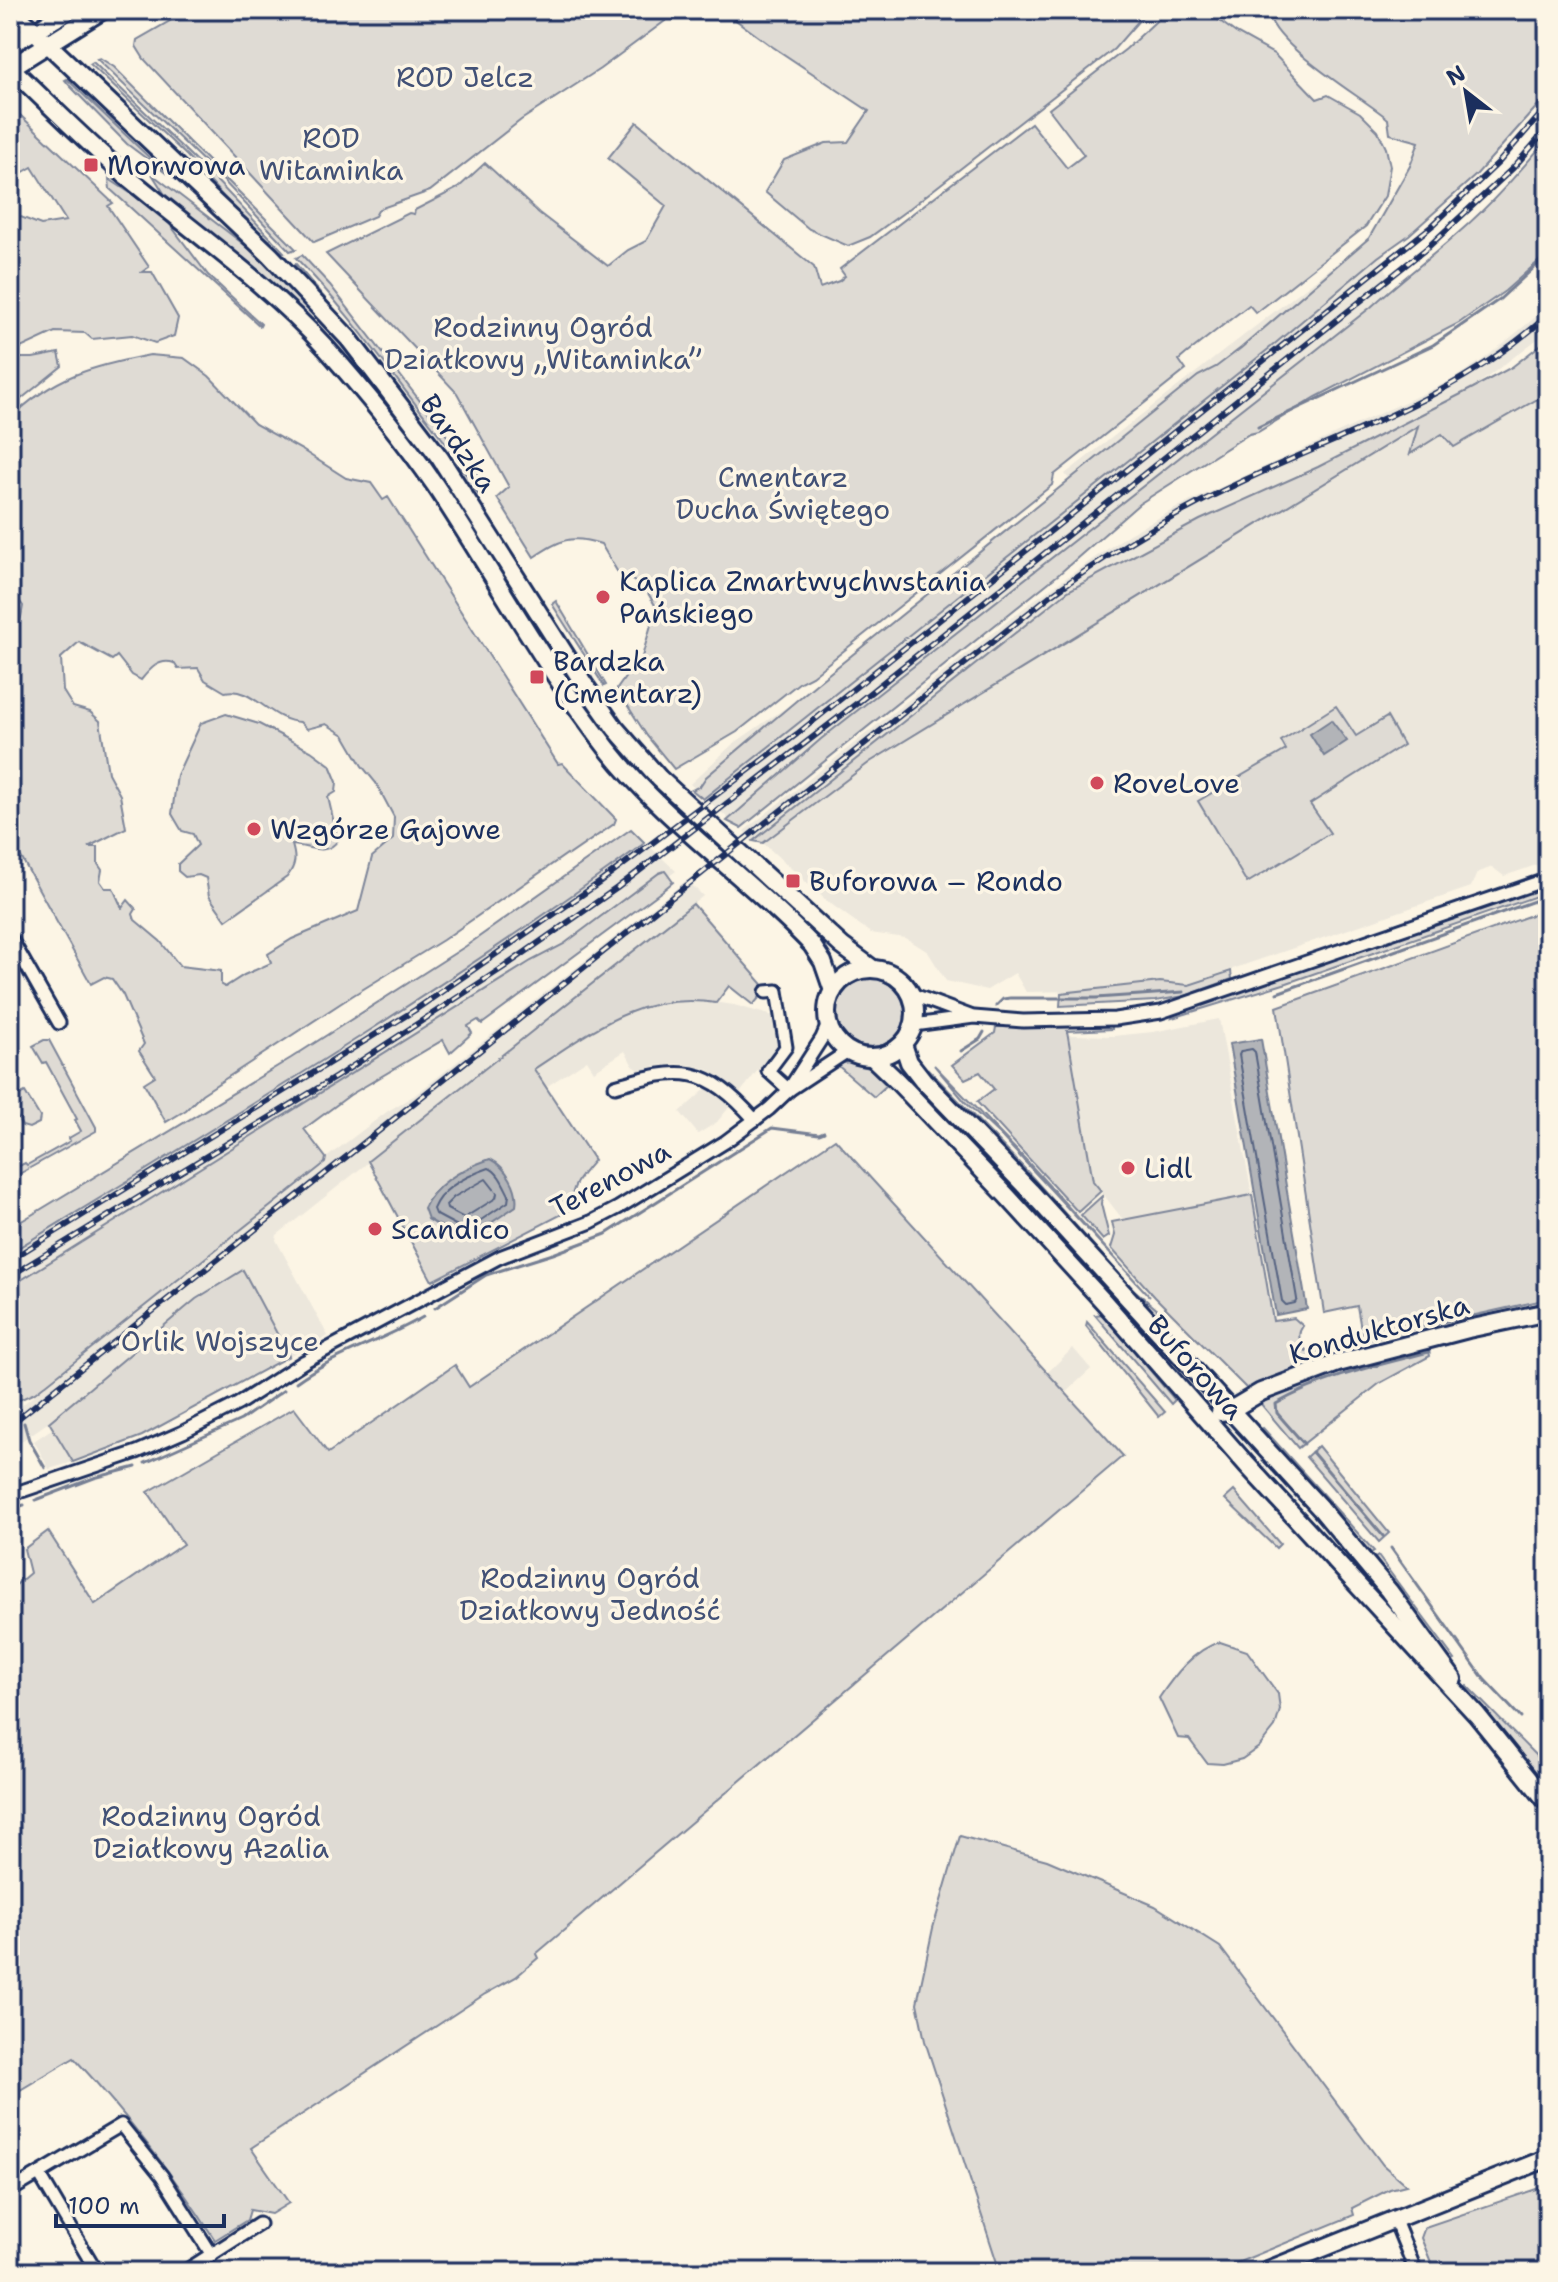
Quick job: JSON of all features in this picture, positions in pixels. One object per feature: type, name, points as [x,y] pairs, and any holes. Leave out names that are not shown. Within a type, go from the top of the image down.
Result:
[{"type":"main road","name":"Bardzka","points":[[12,10],[280,264],[349,339],[440,458],[584,684],[646,765],[842,946],[873,969]]},
{"type":"main road","points":[[10,45],[70,10]]},
{"type":"main road","points":[[10,68],[103,10]]},
{"type":"main road","name":"Bardzka","points":[[10,68],[125,175],[275,297],[324,346],[373,402],[434,484],[549,666],[609,751],[654,800],[812,945],[823,962],[833,991]]},
{"type":"main road","points":[[873,969],[894,975],[911,994],[915,1005],[914,1025],[903,1044],[883,1056],[872,1057],[848,1051],[838,1042],[828,1024],[827,1011],[833,991],[843,979],[855,972],[873,969]]},
{"type":"main road","name":"Buforowa","points":[[903,1044],[909,1062],[923,1080],[1030,1191],[1365,1559],[1422,1633],[1477,1715],[1548,1803]]},
{"type":"main road","name":"Buforowa","points":[[872,1057],[1006,1195],[1477,1715]]},
{"type":"main road","name":"Konduktorska","points":[[1203,1414],[1229,1411],[1261,1392],[1338,1363],[1548,1312]]},
{"type":"main road","points":[[1223,1436],[1229,1411]]},
{"type":"main road","points":[[1263,2272],[1548,2158]]},
{"type":"street","points":[[914,1025],[974,1017],[1058,1021],[1137,1017],[1161,1012],[1548,879]]},
{"type":"street","points":[[10,937],[59,1023]]},
{"type":"street","points":[[766,992],[777,991],[786,1047],[768,1071],[789,1090]]},
{"type":"street","points":[[911,994],[974,1017]]},
{"type":"street","name":"Terenowa","points":[[789,1090],[828,1024]]},
{"type":"street","name":"Terenowa","points":[[10,1495],[137,1452],[183,1432],[238,1404],[305,1361],[500,1257],[591,1222],[618,1208],[725,1142],[789,1090],[848,1051]]},
{"type":"street","points":[[615,1086],[673,1073],[701,1075],[743,1106],[755,1120]]},
{"type":"street","points":[[10,2191],[121,2125],[162,2176],[212,2255]]},
{"type":"street","points":[[39,2174],[97,2272]]},
{"type":"street","points":[[1394,2218],[1416,2272]]},
{"type":"street","points":[[184,2272],[259,2224]]},
{"type":"shaded area","points":[[1376,233],[1391,287],[1371,307],[821,739],[751,801],[761,812],[740,829],[690,784],[733,744],[830,677],[1072,483],[1065,474]]},
{"type":"shaded area","points":[[1548,307],[1548,331],[1473,388],[1318,467],[1200,520],[1068,591],[753,841],[744,831],[1034,600],[1129,534],[1180,506],[1450,381],[1484,359]]},
{"type":"shaded area","points":[[1548,393],[1548,557],[1537,581],[1546,587],[1548,597],[1548,861],[1504,876],[1492,867],[1477,873],[1471,887],[1189,984],[1160,981],[1074,991],[1026,992],[1015,973],[987,990],[946,981],[928,952],[906,938],[871,933],[827,901],[763,843],[870,762],[1419,425],[1535,401]]},
{"type":"shaded area","points":[[631,829],[676,871],[443,1040],[10,1293],[10,1228],[291,1058],[466,946]]},
{"type":"shaded area","points":[[687,880],[703,896],[277,1235],[276,1240],[328,1336],[289,1356],[242,1271],[84,1391],[56,1417],[10,1449],[10,1415],[326,1158],[388,1111],[415,1095]]},
{"type":"shaded area","points":[[691,999],[734,1005],[777,1017],[780,1042],[740,1093],[709,1070],[699,1067],[679,1064],[641,1071],[633,1066],[625,1051],[594,1071],[587,1060],[546,1087],[534,1069],[609,1019],[651,1005]]},
{"type":"shaded area","points":[[1219,1019],[1252,1195],[1124,1221],[1093,1181],[1068,1035],[1113,1036],[1153,1032]]},
{"type":"shaded area","points":[[708,1087],[731,1105],[717,1122],[698,1134],[680,1112]]},
{"type":"shaded area","points":[[1073,1348],[1091,1369],[1065,1393],[1047,1373]]},
{"type":"shaded area","points":[[53,1428],[73,1462],[49,1469],[34,1441]]},
{"type":"green space","points":[[189,10],[680,10],[600,69],[521,120],[430,191],[379,209],[375,216],[314,242],[144,59],[136,46],[137,40]]},
{"type":"green space","points":[[722,10],[1148,10],[1114,49],[910,208],[870,237],[848,246],[809,229],[765,192],[784,160],[826,143],[848,142],[869,111]]},
{"type":"green space","points":[[1168,10],[1205,10],[1236,33],[1274,54],[1317,99],[1328,95],[1360,113],[1378,131],[1390,166],[1385,196],[1366,226],[1256,313],[1249,305],[1186,354],[1179,360],[1186,370],[1054,475],[1052,485],[812,676],[737,732],[674,769],[647,736],[617,689],[629,672],[640,664],[656,607],[645,588],[617,571],[601,544],[581,539],[566,540],[534,557],[497,498],[509,487],[457,393],[326,254],[409,213],[414,214],[415,210],[458,188],[485,163],[539,213],[608,266],[646,241],[666,206],[608,158],[637,122],[814,267],[820,288],[839,281],[845,276],[840,269],[1031,123],[1067,168],[1084,155],[1049,109],[1126,49]]},
{"type":"green space","points":[[1269,10],[1548,10],[1548,94],[1476,175],[1409,235],[703,799],[692,790],[816,684],[1198,376],[1241,348],[1369,238],[1410,166],[1419,142],[1390,134],[1388,119],[1318,69],[1283,38],[1272,23]]},
{"type":"green space","points":[[97,59],[114,67],[296,249],[290,251],[219,176]]},
{"type":"green space","points":[[93,62],[214,178],[284,252],[277,251],[187,156],[90,64]]},
{"type":"green space","points":[[67,79],[167,174],[127,144],[70,86]]},
{"type":"green space","points":[[20,115],[113,203],[108,206],[149,267],[142,272],[152,272],[178,318],[174,336],[155,343],[132,335],[92,339],[85,333],[55,332],[10,353],[10,202],[18,216],[41,225],[66,221],[32,167],[20,174],[10,171],[10,117]]},
{"type":"green space","points":[[1548,138],[1548,253],[1505,291],[1459,323],[1316,397],[1258,432],[1249,434],[1139,504],[1059,574],[741,828],[727,821],[821,739],[1371,307],[1481,212]]},
{"type":"green space","points":[[152,174],[267,262],[347,348],[432,459],[513,585],[509,588],[421,451],[386,407],[285,296],[169,201]]},
{"type":"green space","points":[[109,179],[162,214],[208,275],[260,326],[110,189]]},
{"type":"green space","points":[[302,255],[330,285],[482,481],[485,489],[346,314],[296,258]]},
{"type":"green space","points":[[295,263],[371,353],[450,456],[483,493],[481,497],[461,477],[389,377],[298,273]]},
{"type":"green space","points":[[1548,339],[1548,393],[1454,447],[1442,434],[1410,454],[1418,426],[870,762],[763,843],[753,841],[1068,591],[1200,520],[1318,467],[1473,388],[1512,367]]},
{"type":"green space","points":[[59,353],[62,366],[10,408],[10,358]]},
{"type":"green space","points":[[150,355],[184,358],[209,376],[255,424],[346,478],[371,483],[383,500],[388,497],[558,764],[562,763],[616,819],[614,824],[443,940],[202,1094],[186,1110],[166,1122],[144,1083],[155,1076],[139,1051],[144,1044],[123,995],[112,979],[104,977],[91,984],[10,837],[10,638],[18,628],[23,606],[10,588],[10,419],[58,383]],"holes":[[[79,642],[112,660],[117,656],[132,675],[141,680],[159,663],[174,663],[178,669],[198,668],[205,680],[225,692],[235,691],[253,698],[280,716],[300,722],[307,729],[326,724],[344,735],[394,817],[393,839],[372,857],[358,911],[292,939],[268,954],[271,963],[225,987],[221,985],[221,971],[180,966],[160,941],[135,920],[133,914],[136,909],[128,900],[122,908],[113,888],[105,888],[100,881],[102,870],[98,864],[98,847],[88,847],[126,828],[120,795],[108,773],[100,721],[90,712],[73,707],[63,691],[61,658]]]},
{"type":"green space","points":[[520,597],[580,694],[516,599]]},
{"type":"green space","points":[[556,601],[606,685],[552,604]]},
{"type":"green space","points":[[1336,706],[1356,736],[1387,717],[1403,745],[1310,804],[1330,833],[1247,883],[1198,801],[1286,750],[1281,741]]},
{"type":"green space","points":[[594,712],[642,771],[684,812],[680,815],[639,773],[592,716]]},
{"type":"green space","points":[[226,714],[259,724],[311,751],[330,765],[337,782],[336,792],[328,797],[338,840],[323,849],[292,845],[294,861],[287,877],[226,920],[209,896],[206,878],[199,875],[185,877],[178,871],[178,864],[198,845],[193,834],[182,831],[172,814],[177,775],[201,723]]},
{"type":"green space","points":[[631,829],[644,842],[642,845],[566,900],[410,1005],[10,1253],[10,1228],[291,1058],[466,946]]},
{"type":"green space","points":[[665,871],[673,882],[482,1024],[478,1020],[468,1026],[472,1033],[450,1053],[443,1040],[350,1095],[304,1129],[326,1158],[325,1163],[35,1393],[10,1404],[10,1287],[531,961],[564,944]]},
{"type":"green space","points":[[1548,885],[1548,892],[1287,983],[1172,1018],[1174,1014]]},
{"type":"green space","points":[[693,904],[767,989],[753,1005],[729,986],[716,1003],[664,1003],[641,1009],[598,1028],[534,1069],[594,1160],[574,1188],[572,1209],[432,1281],[368,1161]],"holes":[[[516,1206],[492,1221],[445,1230],[428,1219]]]},
{"type":"green space","points":[[1548,909],[1548,1299],[1363,1340],[1357,1306],[1324,1313],[1277,1007]]},
{"type":"green space","points":[[1231,971],[1232,979],[1185,996],[1155,1001],[1060,1006],[1061,993],[1160,982],[1189,985]]},
{"type":"green space","points":[[871,979],[895,989],[905,1013],[895,1037],[871,1047],[847,1037],[837,1013],[847,989]]},
{"type":"green space","points":[[1112,1024],[1112,1029],[1067,1031],[1093,1181],[1101,1191],[1078,1212],[977,1102],[994,1089],[980,1072],[965,1079],[952,1065],[995,1033],[996,1027]]},
{"type":"green space","points":[[49,1040],[96,1131],[12,1178],[10,1163],[13,1169],[25,1163],[27,1165],[70,1141],[69,1138],[81,1131],[46,1062],[43,1063],[33,1046]]},
{"type":"green space","points":[[850,1062],[872,1069],[889,1083],[874,1097],[836,1064]]},
{"type":"green space","points":[[934,1065],[1026,1160],[1150,1297],[1001,1136],[965,1102]]},
{"type":"green space","points":[[928,1069],[1024,1168],[1132,1288],[1167,1318],[1164,1322],[1145,1308],[925,1072]]},
{"type":"green space","points":[[914,1081],[1002,1172],[1143,1328],[1123,1311],[1123,1307],[1120,1309],[910,1085]]},
{"type":"green space","points":[[25,1092],[40,1117],[39,1123],[29,1128],[22,1126],[10,1104],[11,1099]]},
{"type":"green space","points":[[835,1139],[1123,1456],[536,1954],[538,1958],[516,1977],[485,1994],[251,2148],[289,2203],[271,2214],[250,2210],[247,2220],[215,2240],[149,2146],[74,2058],[10,2096],[10,1590],[30,1573],[24,1549],[48,1531],[95,1604],[183,1544],[148,1492],[294,1408],[328,1453],[455,1365],[469,1387]]},
{"type":"green space","points":[[1252,1195],[1273,1321],[1294,1318],[1303,1326],[1300,1338],[1306,1351],[1323,1345],[1328,1354],[1247,1389],[1111,1248],[1115,1235],[1112,1222]]},
{"type":"green space","points":[[1102,1196],[1109,1236],[1103,1240],[1081,1215]]},
{"type":"green space","name":"Orlik Wojszyce","points":[[243,1270],[289,1356],[142,1436],[73,1462],[49,1422],[196,1299]]},
{"type":"green space","points":[[1103,1314],[1175,1400],[1171,1404],[1095,1315]]},
{"type":"green space","points":[[1087,1322],[1165,1412],[1159,1417],[1086,1326]]},
{"type":"green space","points":[[1428,1346],[1430,1356],[1380,1383],[1298,1448],[1260,1403],[1335,1371]]},
{"type":"green space","points":[[1263,1428],[1374,1551],[1371,1553]]},
{"type":"green space","points":[[1318,1446],[1389,1533],[1379,1542],[1306,1457]]},
{"type":"green space","points":[[1234,1491],[1280,1544],[1276,1548],[1225,1499]]},
{"type":"green space","points":[[1378,1556],[1455,1660],[1447,1655],[1375,1558]]},
{"type":"green space","points":[[1220,1642],[1247,1651],[1278,1694],[1280,1710],[1275,1727],[1259,1747],[1242,1759],[1223,1764],[1207,1763],[1189,1739],[1178,1738],[1159,1698],[1193,1657]]},
{"type":"green space","points":[[1466,1687],[1548,1768],[1548,1792]]},
{"type":"green space","points":[[960,1836],[1047,1860],[1155,1906],[1220,1947],[1383,2165],[1406,2185],[1390,2189],[1352,2208],[1354,2215],[1215,2272],[1000,2272],[925,2041],[917,2003],[933,1928]]},
{"type":"green space","points":[[1548,2185],[1548,2272],[1435,2272],[1421,2238],[1425,2227]]},
{"type":"water","points":[[1331,720],[1347,741],[1324,756],[1310,734]]},
{"type":"water","points":[[1261,1039],[1307,1309],[1276,1315],[1229,1044]]},
{"type":"water","points":[[490,1159],[510,1179],[516,1206],[479,1231],[462,1238],[428,1219],[424,1208],[443,1183]]},
{"type":"waterway","points":[[1258,427],[1433,345],[1500,299],[1548,255]]},
{"type":"waterway","points":[[1277,993],[1548,896]]},
{"type":"waterway","points":[[996,1006],[1003,999],[1010,998],[1096,998],[1184,992]]},
{"type":"waterway","points":[[961,1051],[980,1039],[984,1032]]},
{"type":"waterway","points":[[435,1308],[486,1275],[606,1234],[772,1128],[824,1132]]},
{"type":"waterway","points":[[296,1382],[327,1363],[423,1317]]},
{"type":"waterway","points":[[1304,1444],[1277,1413],[1276,1404],[1331,1379],[1429,1352]]},
{"type":"waterway","points":[[145,1463],[241,1420],[284,1390]]},
{"type":"waterway","points":[[10,1408],[14,1411]]},
{"type":"waterway","points":[[24,1423],[29,1440],[45,1468]]},
{"type":"waterway","points":[[1312,1452],[1383,1536]]},
{"type":"waterway","points":[[36,1500],[94,1478],[136,1467]]},
{"type":"waterway","points":[[10,1509],[24,1505]]},
{"type":"waterway","points":[[1391,1548],[1484,1679],[1521,1718]]},
{"type":"railway","points":[[10,1260],[415,1010],[599,883],[797,734],[1433,225],[1499,162],[1548,106]]},
{"type":"railway","points":[[10,1276],[336,1077],[504,967],[617,888],[856,704],[1427,248],[1513,168],[1548,128]]},
{"type":"railway","points":[[10,1425],[1051,595],[1097,563],[1194,505],[1441,390],[1514,344],[1548,315]]},
{"type":"place","name":"Morwowa","points":[[91,165]]},
{"type":"place","name":"Kaplica Zmartwychwstania Pańskiego","points":[[603,597]]},
{"type":"place","name":"Bardzka (Cmentarz)","points":[[537,677]]},
{"type":"place","name":"RoveLove","points":[[1097,783]]},
{"type":"place","name":"Wzgórze Gajowe","points":[[254,829]]},
{"type":"place","name":"Buforowa – Rondo","points":[[793,881]]},
{"type":"place","name":"Lidl","points":[[1128,1168]]},
{"type":"place","name":"Scandico","points":[[375,1229]]},
{"type":"park label","name":"ROD Jelcz","points":[[465,77]]},
{"type":"park label","name":"ROD Witaminka","points":[[331,154]]},
{"type":"park label","name":"Rodzinny Ogród Działkowy „Witaminka”","points":[[543,343]]},
{"type":"park label","name":"Cmentarz Ducha Świętego","points":[[783,493]]},
{"type":"park label","name":"Rodzinny Ogród Działkowy Jedność","points":[[590,1594]]},
{"type":"park label","name":"Rodzinny Ogród Działkowy Azalia","points":[[211,1832]]}]
